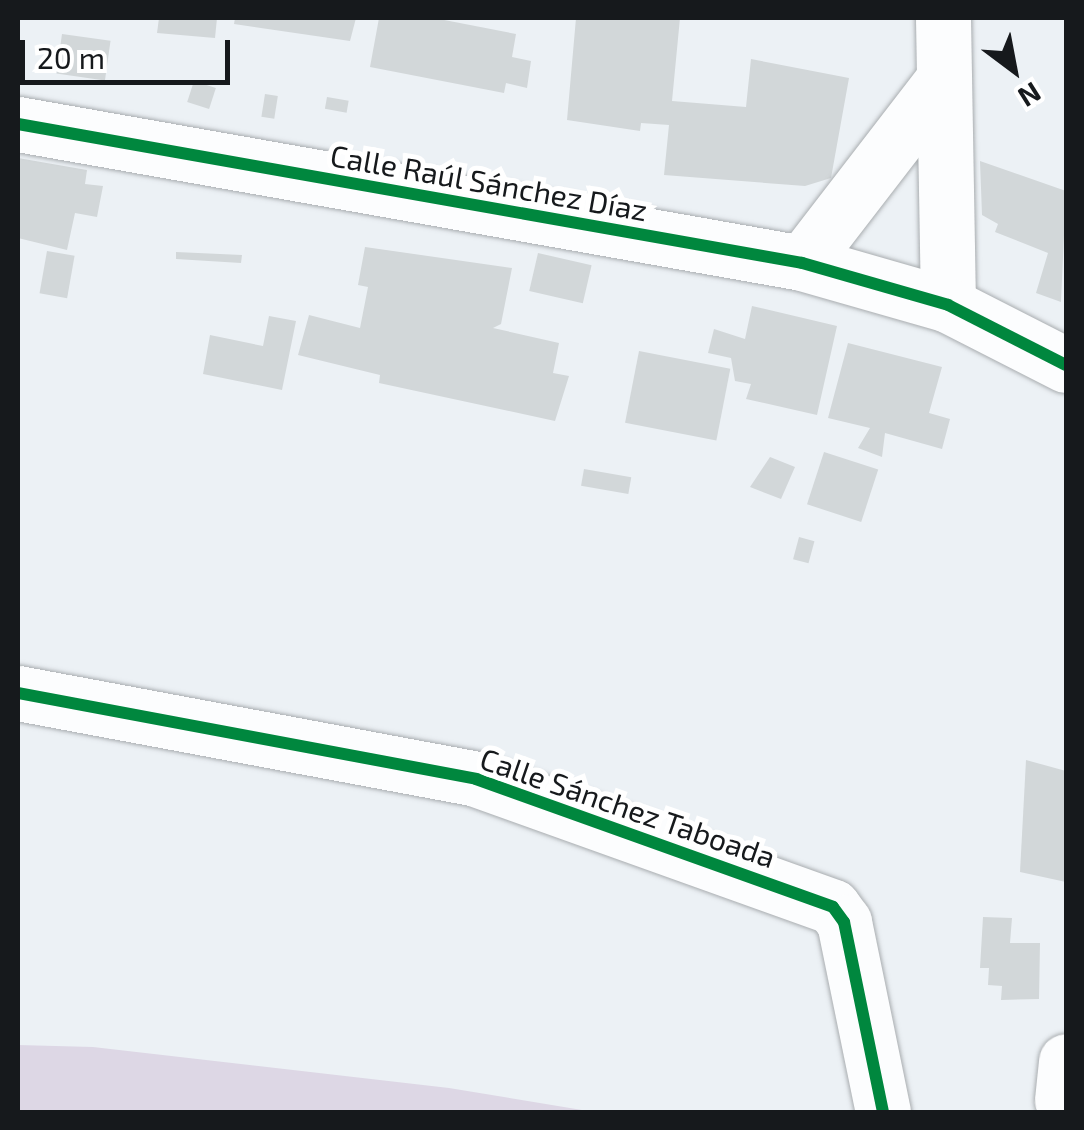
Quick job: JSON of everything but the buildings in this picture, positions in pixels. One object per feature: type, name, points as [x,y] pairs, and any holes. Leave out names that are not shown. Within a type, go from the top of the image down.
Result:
[{"type":"street","points":[[943,18],[948,305]]},
{"type":"street","points":[[802,264],[943,80]]},
{"type":"street","name":"Calle Raúl Sánchez Díaz","points":[[18,124],[802,264],[948,305],[1066,364]]},
{"type":"street","name":"Calle Sánchez Taboada","points":[[18,693],[476,779],[833,907],[844,922],[883,1112]]},
{"type":"shaded area","points":[[18,1045],[93,1047],[449,1088],[594,1112],[18,1112]]},
{"type":"cycle path","points":[[18,124],[802,263],[948,305],[1066,365]]},
{"type":"cycle path","points":[[18,693],[476,779],[833,907],[844,922],[883,1112]]}]
